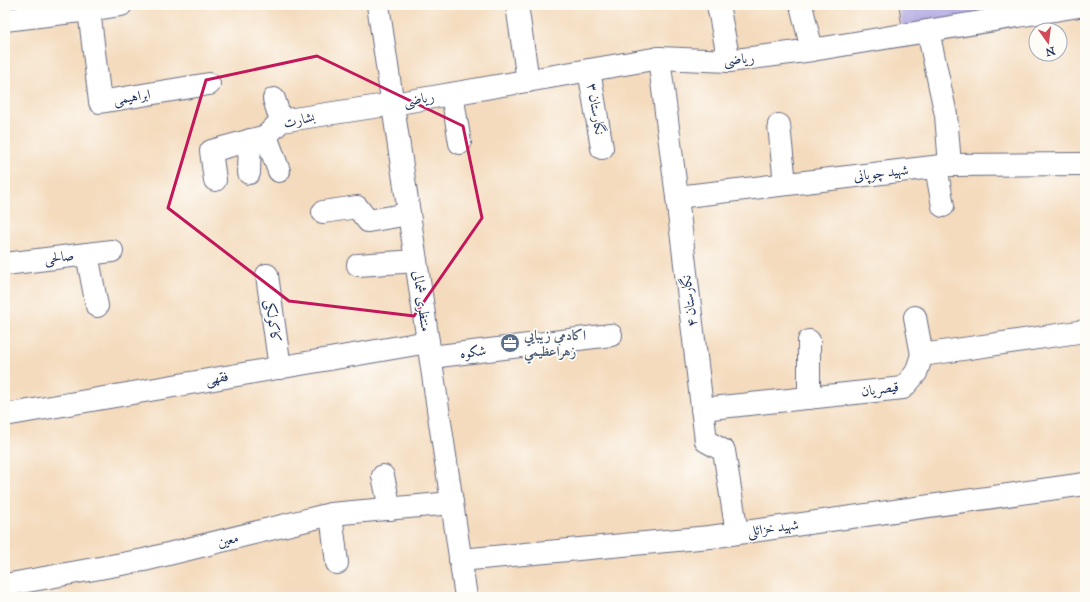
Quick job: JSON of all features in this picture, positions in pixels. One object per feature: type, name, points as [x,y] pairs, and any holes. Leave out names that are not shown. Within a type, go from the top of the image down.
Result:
[{"type":"street","points":[[5,20],[120,5]]},
{"type":"street","name":"منتظری شمالی","points":[[378,5],[466,597]]},
{"type":"street","points":[[517,5],[528,81]]},
{"type":"street","points":[[718,5],[729,61]]},
{"type":"street","points":[[801,5],[812,50]]},
{"type":"street","name":"ریاضی","points":[[393,104],[659,58],[729,61],[812,50],[1085,5]]},
{"type":"street","name":"ابراهیمی","points":[[89,10],[100,102],[209,84]]},
{"type":"street","points":[[928,31],[946,115],[943,166],[943,206]]},
{"type":"street","name":"نگارستان ۴","points":[[659,58],[706,441],[724,451],[737,533]]},
{"type":"street","name":"نگارستان ۳","points":[[589,70],[602,148]]},
{"type":"street","points":[[452,94],[460,143]]},
{"type":"street","points":[[249,173],[266,132],[274,99]]},
{"type":"street","name":"بشارت","points":[[214,180],[211,151],[266,132],[393,104]]},
{"type":"street","points":[[779,124],[785,184]]},
{"type":"street","points":[[266,132],[279,171]]},
{"type":"street","name":"شهید چوپانی","points":[[677,197],[943,166],[1085,164]]},
{"type":"street","points":[[323,212],[357,207],[368,221],[409,214]]},
{"type":"street","name":"صالحی","points":[[5,264],[112,251]]},
{"type":"street","points":[[87,254],[97,306]]},
{"type":"street","points":[[358,265],[416,261]]},
{"type":"street","name":"کاکولکی","points":[[267,275],[280,368]]},
{"type":"street","points":[[915,317],[922,354],[1085,331]]},
{"type":"street","name":"شکوه","points":[[429,350],[611,335]]},
{"type":"street","points":[[809,341],[809,398]]},
{"type":"street","name":"فقهی","points":[[5,415],[280,368],[429,350]]},
{"type":"street","name":"قیصریان","points":[[702,409],[904,388],[916,373],[922,354]]},
{"type":"street","points":[[382,476],[390,509]]},
{"type":"street","name":"شهید خزائلی","points":[[460,560],[710,537],[1085,484]]},
{"type":"street","name":"معین","points":[[5,585],[144,560],[331,514],[452,503]]},
{"type":"street","points":[[331,514],[338,563]]},
{"type":"highlighted area","points":[[317,56],[463,126],[482,218],[414,316],[289,301],[168,208],[206,80]]},
{"type":"building","points":[[899,5],[1041,5],[902,28]]},
{"type":"place","name":"اكادمي زيبايي زهراعظيمي","points":[[510,343]]}]
